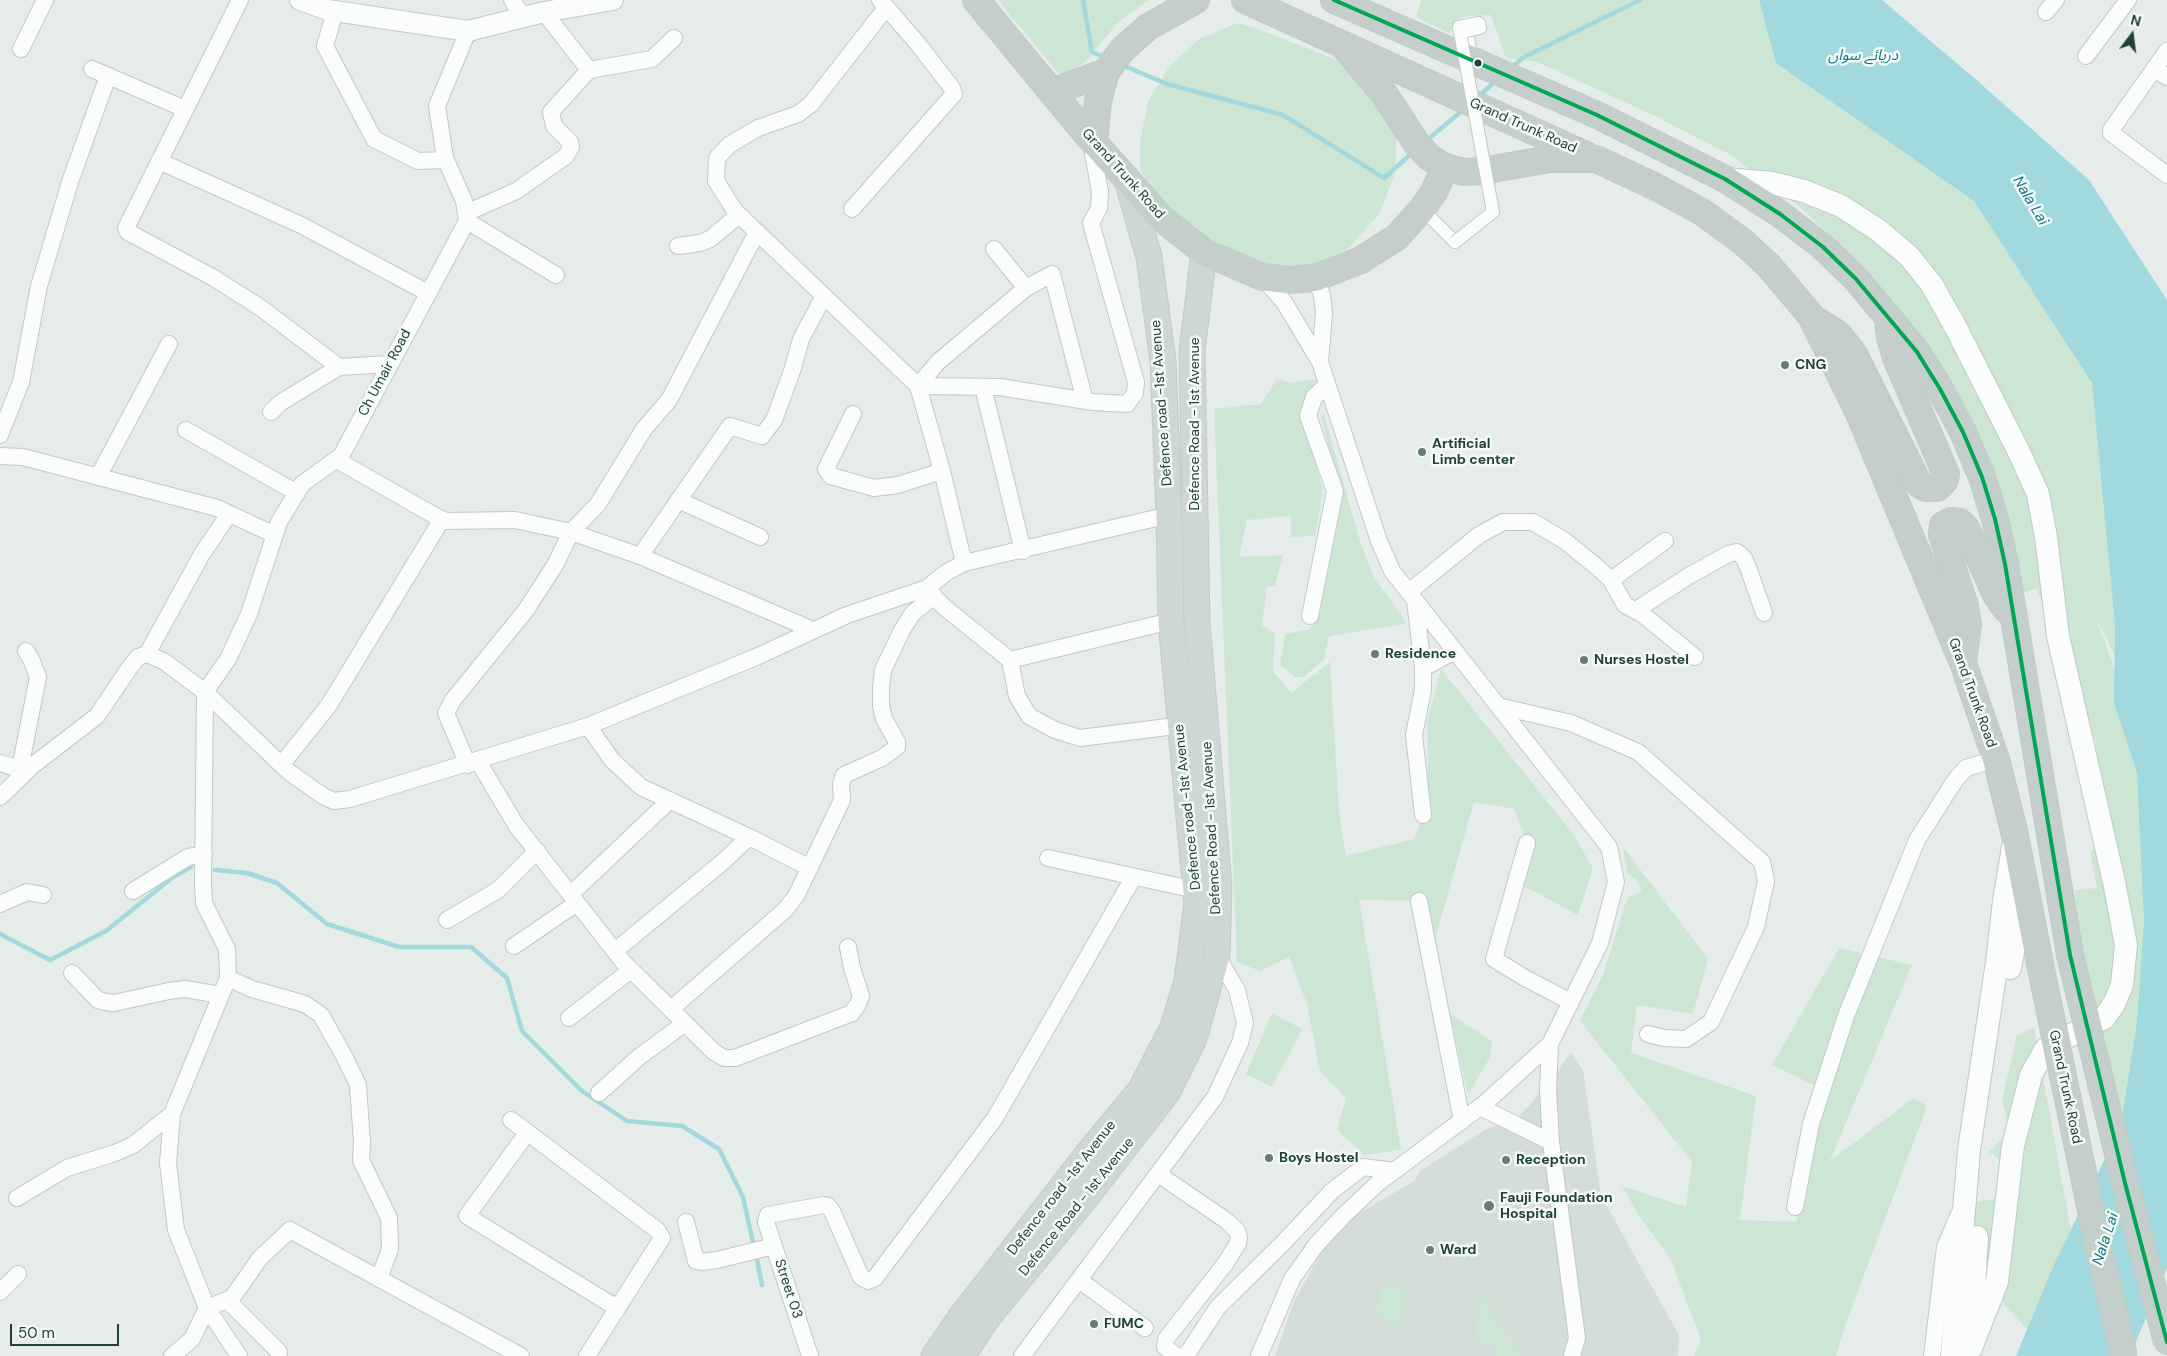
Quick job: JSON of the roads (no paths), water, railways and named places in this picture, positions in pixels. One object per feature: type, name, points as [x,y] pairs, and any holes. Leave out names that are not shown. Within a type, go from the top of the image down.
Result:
[{"type":"highway","name":"Grand Trunk Road","points":[[976,0],[1092,140],[1162,218],[1204,252],[1262,277],[1287,280],[1315,278],[1361,260],[1396,237],[1422,209],[1434,192],[1445,167]]},
{"type":"highway","points":[[1092,140],[1098,102],[1106,72],[1122,50],[1148,27],[1196,0]]},
{"type":"highway","name":"Grand Trunk Road","points":[[1245,0],[1596,159],[1654,186],[1702,212],[1743,242],[1769,266],[1811,316],[1858,411],[1963,663],[1996,759],[2015,835],[2097,1240],[2124,1356]]},
{"type":"highway","points":[[1334,0],[1596,115],[1725,179],[1780,214],[1823,247],[1856,278],[1917,352],[1940,389],[1963,432],[1982,477],[1995,519],[2070,955],[2125,1183],[2167,1342]]},
{"type":"highway","name":"Grand Trunk Road","points":[[1342,44],[1369,73],[1417,144],[1429,157],[1445,167],[1464,172],[1481,172],[1550,159],[1596,159]]},
{"type":"highway","points":[[1052,92],[1106,72]]},
{"type":"highway","points":[[1811,316],[1838,334],[1854,354],[1919,484],[1926,488],[1937,488],[1945,480],[1946,474],[1896,358],[1890,337],[1887,314]]},
{"type":"highway","points":[[1963,663],[1968,624],[1965,606],[1942,535],[1943,526],[1951,521],[1960,522],[1966,528],[1996,595],[2012,616]]},
{"type":"main road","points":[[1725,179],[1772,183],[1804,191],[1841,206],[1878,230],[1909,256],[1932,285],[1955,326],[2019,452],[2038,494],[2046,536],[2058,636],[2114,882],[2126,945],[2122,985],[2114,1004],[2104,1018],[2048,1047],[2031,1075],[2013,1146],[1997,1282],[1964,1353]]},
{"type":"main road","name":"Defence road -1st Avenue","points":[[934,1356],[960,1318],[1093,1147],[1141,1089],[1172,1027],[1187,980],[1197,903],[1171,621],[1163,362],[1150,257],[1127,180]]},
{"type":"main road","name":"Defence Road - 1st Avenue","points":[[962,1356],[988,1317],[1084,1200],[1167,1093],[1194,1039],[1217,956],[1219,887],[1197,623],[1192,351],[1204,252]]},
{"type":"main road","points":[[1964,1353],[1964,1200],[1969,1150],[2015,835]]},
{"type":"main road","points":[[1964,1353],[1992,1069],[2025,887]]},
{"type":"street","points":[[21,49],[45,0]]},
{"type":"street","points":[[240,0],[126,228],[128,232],[214,278],[261,308],[339,367]]},
{"type":"street","points":[[300,0],[468,31],[544,12],[613,0]]},
{"type":"street","points":[[512,0],[524,18]]},
{"type":"street","points":[[2086,56],[2128,0]]},
{"type":"street","points":[[852,209],[954,94],[952,88],[918,44],[883,4],[811,104],[798,114],[758,128],[729,145],[718,158],[715,169],[716,181],[739,215],[918,386],[942,471],[964,563]]},
{"type":"street","points":[[331,7],[325,46],[374,139],[418,161],[446,160]]},
{"type":"street","points":[[544,12],[590,70]]},
{"type":"street","points":[[1422,209],[1455,242],[1493,212],[1459,27],[1479,23],[1480,28],[1467,31],[1482,66]]},
{"type":"street","points":[[466,217],[464,202],[446,160],[437,106],[468,31]]},
{"type":"street","points":[[466,217],[516,190],[566,156],[571,147],[570,142],[554,126],[551,112],[590,70],[652,59],[674,38]]},
{"type":"street","points":[[2167,51],[2161,73],[2112,126],[2111,133],[2167,175]]},
{"type":"street","points":[[92,70],[185,109]]},
{"type":"street","points":[[0,435],[21,382],[39,286],[70,182],[108,76]]},
{"type":"street","points":[[918,386],[1000,387],[1085,401],[1127,404],[1135,393],[1136,382],[1091,223],[1099,208],[1100,192],[1092,140]]},
{"type":"street","points":[[159,161],[301,224],[428,293]]},
{"type":"street","points":[[678,246],[700,243],[710,239],[739,215]]},
{"type":"street","points":[[466,217],[556,274]]},
{"type":"street","name":"Ch Umair Road","points":[[205,692],[228,659],[249,614],[279,522],[302,484],[341,456],[428,293],[466,217]]},
{"type":"street","points":[[756,232],[669,400],[644,429],[598,504],[571,532],[555,565],[526,610],[453,700],[446,713],[473,763],[516,824],[615,951],[631,970],[684,1023],[714,1052],[724,1058],[735,1058],[852,1013],[861,996],[852,968],[848,947]]},
{"type":"street","points":[[994,250],[1026,288]]},
{"type":"street","points":[[918,386],[938,362],[1026,288],[1052,274],[1085,401]]},
{"type":"street","points":[[1259,1356],[1286,1291],[1316,1245],[1342,1216],[1378,1182],[1480,1107],[1550,1044],[1600,943],[1616,882],[1609,847],[1392,571],[1378,541],[1320,362],[1284,302],[1262,277]]},
{"type":"street","points":[[1315,278],[1322,295],[1324,313],[1320,362]]},
{"type":"street","points":[[640,556],[730,426],[762,436],[774,420],[801,339],[824,296]]},
{"type":"street","points":[[98,477],[169,344]]},
{"type":"street","points":[[271,412],[280,403],[339,367],[390,364]]},
{"type":"street","points":[[1310,616],[1335,491],[1308,416],[1314,397],[1328,385]]},
{"type":"street","points":[[983,386],[1022,551]]},
{"type":"street","points":[[853,414],[826,468],[831,476],[874,488],[898,484],[942,471]]},
{"type":"street","points":[[186,430],[297,493]]},
{"type":"street","points":[[0,456],[23,457],[209,506],[275,535]]},
{"type":"street","points":[[337,460],[442,520],[515,520],[571,532],[640,556],[813,630]]},
{"type":"street","points":[[678,500],[760,537]]},
{"type":"street","points":[[147,654],[202,554],[229,514]]},
{"type":"street","points":[[671,1009],[785,910],[796,896],[842,800],[844,775],[882,758],[897,747],[897,742],[884,719],[881,688],[883,670],[902,630],[913,613],[947,572],[964,563],[1022,551],[1169,515]]},
{"type":"street","points":[[282,764],[329,705],[442,520]]},
{"type":"street","points":[[1412,596],[1479,535],[1503,522],[1533,522],[1565,541],[1611,580],[1625,605],[1636,610],[1695,657]]},
{"type":"street","points":[[1611,580],[1665,541]]},
{"type":"street","points":[[1636,610],[1687,577],[1728,554],[1737,552],[1744,558],[1764,613]]},
{"type":"street","points":[[930,592],[972,632],[1010,660],[1018,696],[1029,716],[1055,730],[1080,738],[1205,722]]},
{"type":"street","points":[[0,797],[19,774],[97,716],[138,657],[147,654],[165,662],[205,692],[289,772],[323,796],[334,800],[350,799],[473,763],[588,726],[756,657],[847,616],[930,592]]},
{"type":"street","points":[[1412,596],[1423,668],[1423,690],[1414,735],[1423,815]]},
{"type":"street","points":[[1010,660],[1171,621]]},
{"type":"street","points":[[19,774],[38,677],[34,664],[26,651]]},
{"type":"street","points":[[1423,668],[1455,651]]},
{"type":"street","points":[[205,692],[204,903],[224,939],[228,962],[228,978],[172,1114],[168,1163],[176,1230],[207,1308],[239,1356]]},
{"type":"street","points":[[1498,706],[1571,723],[1638,752],[1762,862],[1766,881],[1756,927],[1711,1022],[1686,1038],[1664,1038],[1648,1034]]},
{"type":"street","points":[[588,726],[612,760],[641,787],[749,837],[810,868]]},
{"type":"street","points":[[1795,1207],[1811,1124],[1846,1016],[1917,840],[1956,779],[1966,768],[1996,759]]},
{"type":"street","points":[[0,763],[19,774]]},
{"type":"street","points":[[514,946],[574,899],[670,800]]},
{"type":"street","points":[[615,951],[725,860],[749,837]]},
{"type":"street","points":[[1527,843],[1494,959],[1525,978],[1572,1002]]},
{"type":"street","points":[[447,920],[498,890],[537,851]]},
{"type":"street","points":[[133,891],[188,858],[204,854]]},
{"type":"street","points":[[1048,858],[1133,878],[1196,890]]},
{"type":"street","name":"Street 03","points":[[810,1356],[761,1249],[768,1215],[771,1213],[828,1206],[832,1211],[861,1277],[868,1280],[875,1278],[995,1118],[1133,878]]},
{"type":"street","points":[[0,904],[27,892],[44,895]]},
{"type":"street","points":[[1419,901],[1462,1121]]},
{"type":"street","points":[[1022,1356],[1215,1097],[1240,1043],[1245,1023],[1237,990],[1217,956]]},
{"type":"street","points":[[569,1018],[631,970]]},
{"type":"street","points":[[72,973],[98,1000],[114,1004],[169,990],[185,989],[221,995]]},
{"type":"street","points":[[228,978],[252,989],[305,1004],[321,1015],[344,1056],[358,1085],[361,1160],[389,1218],[390,1249],[379,1279]]},
{"type":"street","points":[[599,1093],[639,1057],[684,1023]]},
{"type":"street","points":[[1550,1044],[1548,1090],[1551,1142],[1577,1338],[1572,1356]]},
{"type":"street","points":[[1480,1107],[1551,1142]]},
{"type":"street","points":[[17,1198],[67,1168],[116,1153],[133,1145],[172,1114]]},
{"type":"street","points":[[511,1120],[657,1230],[662,1238],[587,1356]]},
{"type":"street","points":[[527,1133],[467,1216],[617,1308]]},
{"type":"street","points":[[1183,1356],[1187,1354],[1218,1307],[1332,1191],[1363,1167],[1394,1171]]},
{"type":"street","points":[[1158,1174],[1227,1221],[1237,1231],[1239,1237],[1238,1243],[1225,1264],[1166,1339],[1165,1347],[1176,1356]]},
{"type":"street","points":[[1932,1356],[1945,1248],[1964,1200]]},
{"type":"street","points":[[686,1222],[696,1261],[717,1260],[761,1249]]},
{"type":"street","points":[[172,1356],[192,1339],[207,1308],[232,1298],[260,1258],[290,1230],[521,1356]]},
{"type":"street","points":[[0,1293],[18,1274]]},
{"type":"street","points":[[1079,1280],[1145,1328]]},
{"type":"street","points":[[227,1300],[279,1352]]},
{"type":"water","name":"دریائے سواں","points":[[1759,0],[1882,0],[1980,83],[2089,180],[2167,300],[2167,1268],[2130,1356],[2016,1356],[2053,1267],[2121,1125],[2137,1022],[2144,921],[2137,773],[2114,703],[2115,625],[2092,383],[1974,201],[1776,63]]},
{"type":"waterway","points":[[1083,0],[1092,52],[1106,58]]},
{"type":"waterway","points":[[1511,68],[1524,57],[1640,0]]},
{"type":"waterway","points":[[1122,65],[1167,84],[1283,115],[1384,178],[1412,153]]},
{"type":"waterway","points":[[1479,96],[1496,81]]},
{"type":"waterway","points":[[1426,141],[1464,109]]},
{"type":"waterway","points":[[0,934],[50,960],[106,931],[173,877],[191,867]]},
{"type":"waterway","points":[[215,870],[247,873],[277,883],[327,924],[399,947],[471,947],[507,978],[522,1031],[582,1091],[627,1121],[682,1126],[719,1149],[743,1197],[754,1247]]},
{"type":"waterway","points":[[756,1255],[762,1285]]},
{"type":"place","name":"CNG","points":[[1785,365]]},
{"type":"place","name":"Artificial Limb center","points":[[1422,452]]},
{"type":"place","name":"Residence","points":[[1375,654]]},
{"type":"place","name":"Nurses Hostel","points":[[1584,660]]},
{"type":"place","name":"Boys Hostel","points":[[1269,1158]]},
{"type":"place","name":"Reception","points":[[1506,1160]]},
{"type":"place","name":"Fauji Foundation Hospital","points":[[1489,1206]]},
{"type":"place","name":"Ward","points":[[1430,1250]]},
{"type":"place","name":"FUMC","points":[[1094,1324]]},
{"type":"water label","name":"Nala Lai","points":[[2030,201]]},
{"type":"water label","name":"Nala Lai","points":[[2106,1239]]}]
